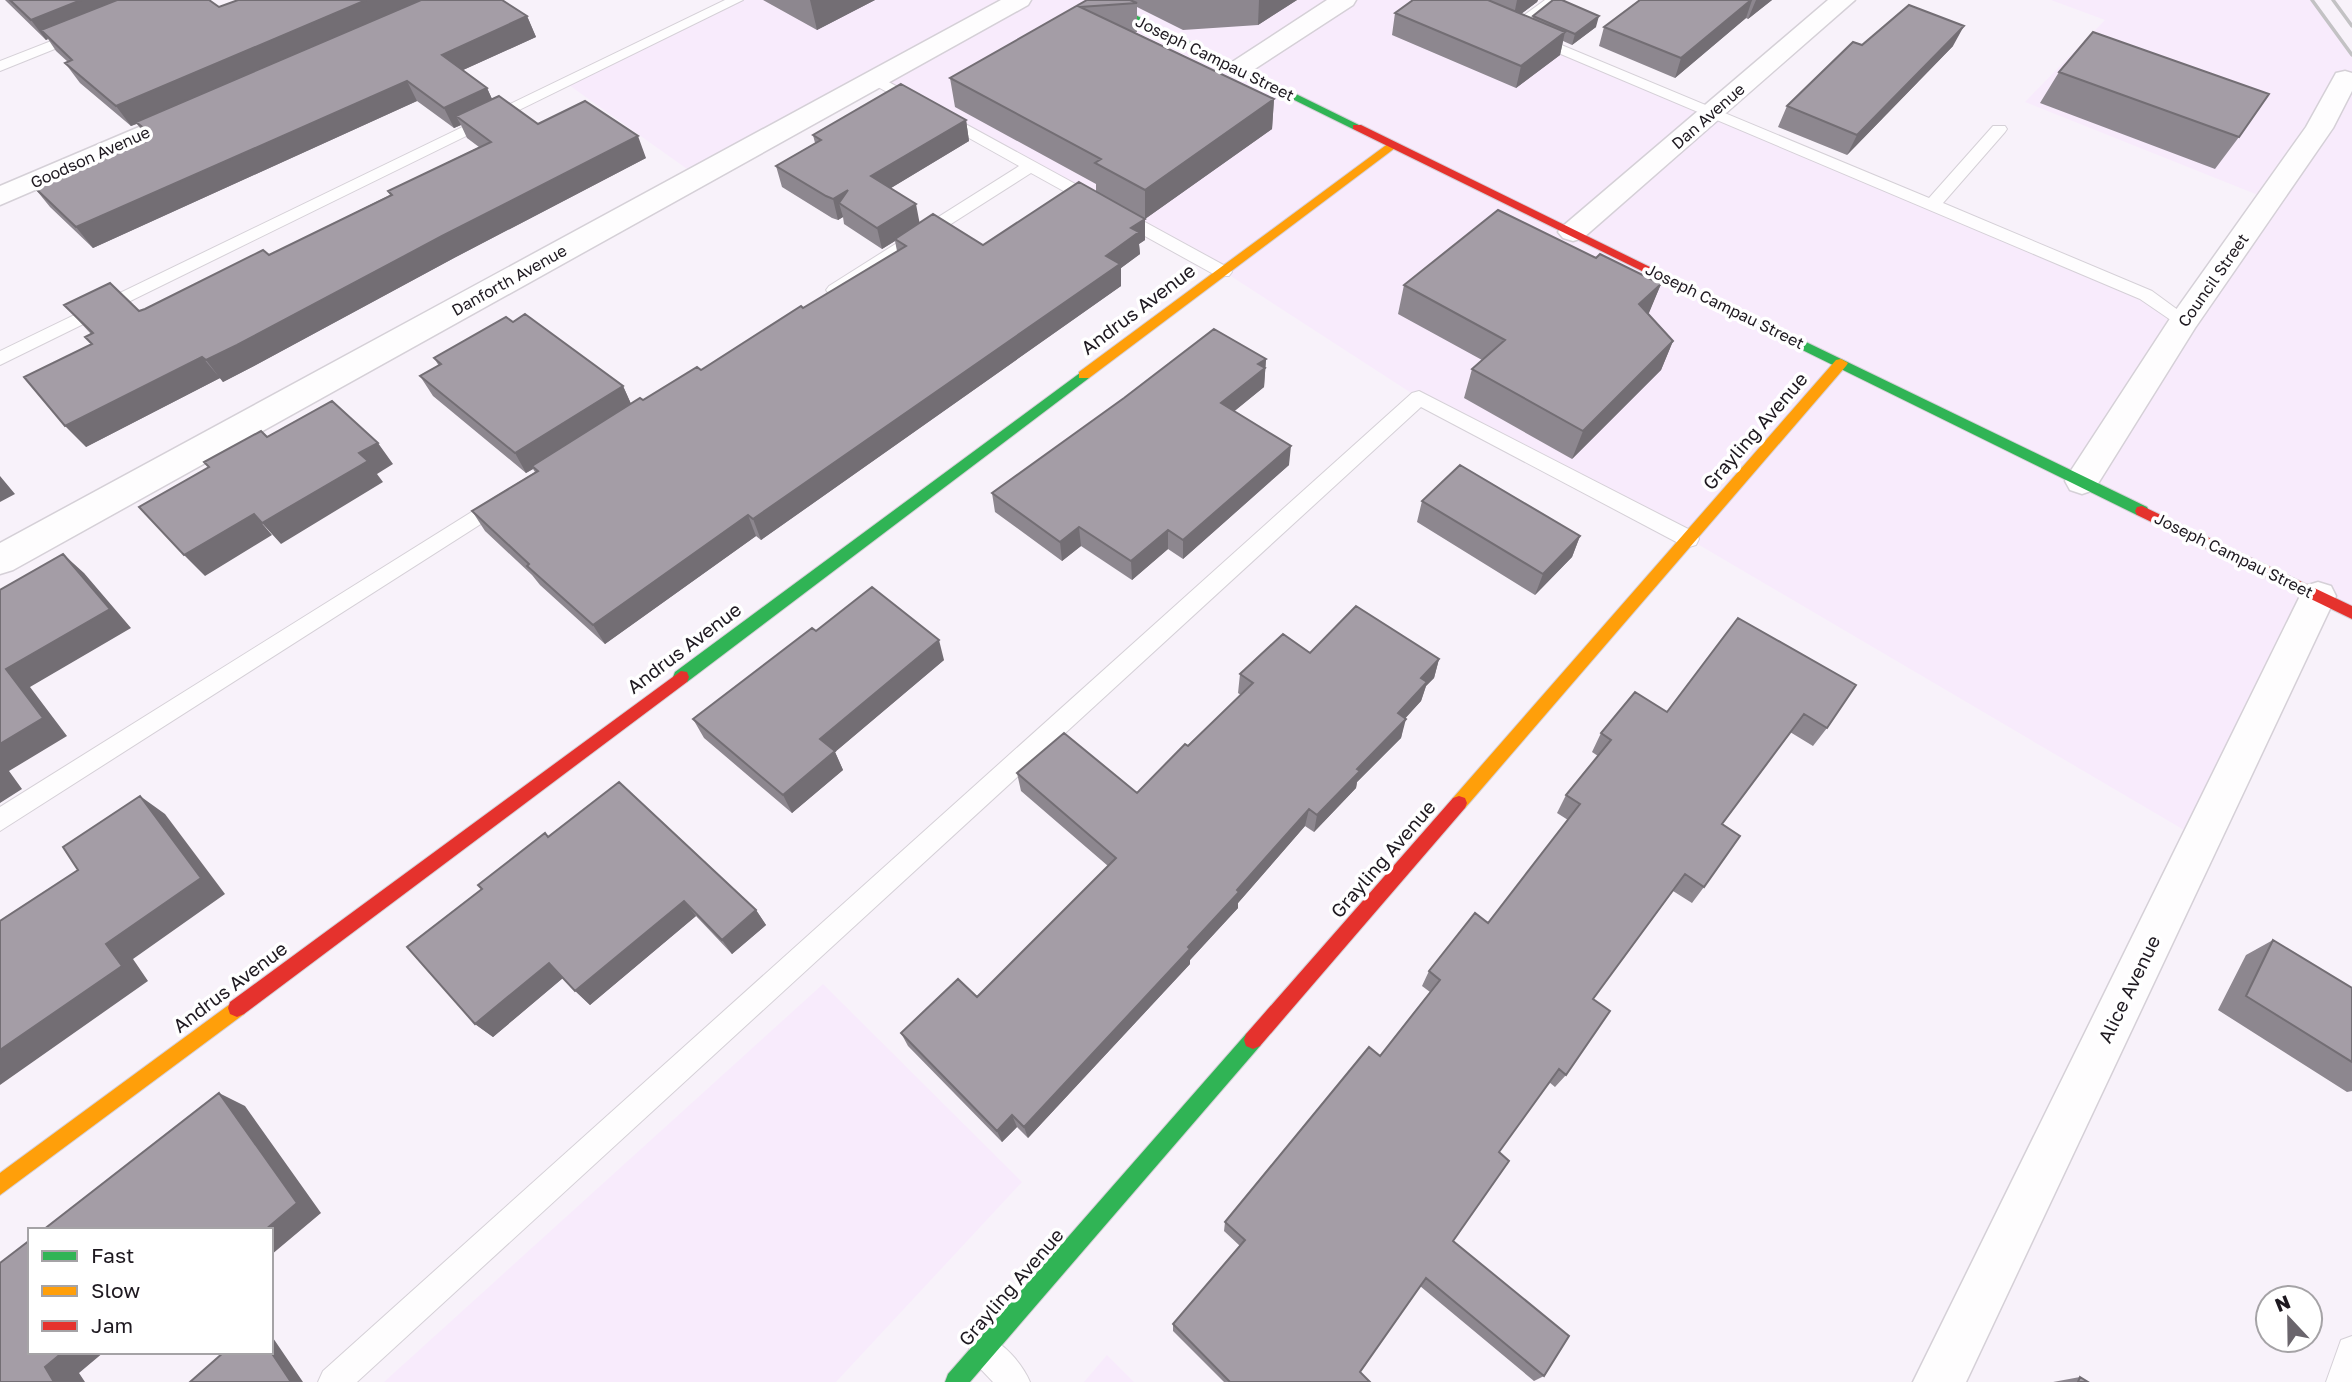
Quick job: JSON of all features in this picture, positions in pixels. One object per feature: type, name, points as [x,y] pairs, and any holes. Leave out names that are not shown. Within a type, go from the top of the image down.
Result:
[{"type":"street","name":"Danforth Avenue","points":[[0,560],[1019,0]]},
{"type":"street","name":"Joseph Campau Street","points":[[1097,0],[2335,605]]},
{"type":"street","points":[[1238,69],[1344,0]]},
{"type":"street","name":"Dan Avenue","points":[[1573,232],[1843,0]]},
{"type":"street","name":"Council Street","points":[[2082,481],[2184,321],[2319,128],[2345,79]]},
{"type":"street","name":"Goodson Avenue","points":[[0,196],[213,104]]},
{"type":"street","name":"Andrus Avenue","points":[[0,1185],[1393,145]]},
{"type":"street","name":"Grayling Avenue","points":[[956,1382],[1841,363]]},
{"type":"street","name":"Alice Avenue","points":[[1939,1382],[2335,605]]},
{"type":"lane","points":[[0,359],[736,0]]},
{"type":"lane","points":[[1509,27],[1553,0]]},
{"type":"lane","points":[[0,66],[102,25]]},
{"type":"lane","points":[[1509,27],[2146,295],[2184,321]]},
{"type":"lane","points":[[874,79],[1223,271]]},
{"type":"lane","points":[[1933,205],[1999,130]]},
{"type":"lane","points":[[820,299],[1030,166]]},
{"type":"lane","points":[[334,1382],[1419,398],[1689,539]]},
{"type":"lane","points":[[0,820],[515,493]]},
{"type":"lane","points":[[984,1350],[1014,1382]]},
{"type":"lane","points":[[2342,1382],[2352,1351]]},
{"type":"shaded area","points":[[736,0],[1445,0],[2146,295],[2184,321],[2268,199],[2025,102],[2105,20],[2051,0],[2312,0],[2352,55],[2352,613],[2318,597],[2201,840],[1689,539],[1419,398],[1223,271],[874,79],[697,176],[566,83]]},
{"type":"shaded area","points":[[823,984],[1022,1182],[836,1382],[384,1382]]},
{"type":"shaded area","points":[[1107,1355],[1134,1382],[1084,1382]]},
{"type":"building","points":[[10,0],[81,0],[31,20]]},
{"type":"building","points":[[117,0],[209,0],[219,7],[238,0],[366,0],[116,106],[65,63],[72,60],[41,30]]},
{"type":"building","points":[[421,0],[502,0],[527,16],[442,55],[487,88],[444,108],[407,81],[76,227],[33,186],[151,134],[136,122]]},
{"type":"building","points":[[1087,0],[1130,0],[1137,3],[1080,7],[1274,99],[1145,190],[1095,163],[1101,159],[950,78]]},
{"type":"building","points":[[1413,0],[1488,0],[1565,32],[1521,66],[1395,13]]},
{"type":"building","points":[[1553,0],[1562,0],[1599,16],[1575,34],[1533,16]]},
{"type":"building","points":[[1640,0],[1751,0],[1681,58],[1604,27]]},
{"type":"building","points":[[1909,5],[1964,26],[1857,135],[1787,106],[1853,42],[1862,45]]},
{"type":"building","points":[[2093,32],[2269,94],[2239,137],[2059,72]]},
{"type":"building","points":[[901,84],[966,120],[871,176],[916,204],[877,228],[839,203],[848,190],[833,199],[776,166],[821,140],[813,135]]},
{"type":"building","points":[[499,96],[538,124],[585,101],[638,136],[237,345],[206,360],[202,357],[65,426],[24,377],[92,344],[85,337],[93,333],[64,305],[110,283],[139,311],[263,250],[269,255],[392,195],[388,191],[491,142],[456,116]]},
{"type":"building","points":[[1079,182],[1145,219],[1131,228],[1139,232],[1106,256],[1120,264],[753,519],[748,515],[593,625],[527,566],[529,564],[472,511],[538,471],[532,466],[640,398],[643,400],[697,367],[701,370],[801,306],[803,308],[906,246],[895,239],[933,214],[983,245]]},
{"type":"building","points":[[1498,210],[1596,258],[1600,254],[1661,284],[1639,304],[1673,341],[1583,431],[1472,369],[1505,340],[1404,285]]},
{"type":"building","points":[[525,314],[623,386],[515,453],[420,376],[441,364],[434,358],[506,317],[513,322]]},
{"type":"building","points":[[1214,329],[1266,359],[1258,364],[1265,368],[1221,403],[1291,446],[1183,540],[1168,530],[1131,561],[1079,527],[1060,542],[992,493],[1124,398]]},
{"type":"building","points":[[332,401],[378,443],[359,453],[368,461],[262,523],[254,514],[184,555],[139,507],[209,467],[204,462],[261,431],[267,437]]},
{"type":"building","points":[[1460,465],[1580,536],[1543,574],[1422,501]]},
{"type":"building","points":[[63,554],[110,609],[6,669],[43,718],[0,744],[0,590]]},
{"type":"building","points":[[872,587],[939,640],[820,739],[835,751],[783,795],[693,719],[812,628],[816,631]]},
{"type":"building","points":[[1356,606],[1439,659],[1421,678],[1427,682],[1398,713],[1406,719],[1317,815],[1309,809],[1188,947],[1190,949],[1024,1127],[1012,1115],[997,1131],[901,1033],[958,979],[977,997],[1116,858],[1017,773],[1064,733],[1137,793],[1185,744],[1188,746],[1253,683],[1240,674],[1283,634],[1310,653]]},
{"type":"building","points":[[1738,618],[1856,685],[1827,728],[1804,714],[1722,824],[1740,836],[1704,887],[1685,874],[1593,999],[1610,1011],[1566,1075],[1559,1069],[1499,1152],[1509,1161],[1453,1241],[1569,1336],[1544,1376],[1426,1278],[1360,1372],[1370,1382],[1230,1382],[1173,1324],[1245,1240],[1225,1222],[1369,1047],[1380,1056],[1440,980],[1429,971],[1475,913],[1488,923],[1580,804],[1566,795],[1611,740],[1601,733],[1635,692],[1667,712]]},
{"type":"building","points":[[619,782],[756,910],[722,940],[684,901],[575,991],[549,963],[475,1024],[407,947],[482,889],[478,885],[545,833],[548,837]]},
{"type":"building","points":[[140,796],[201,878],[106,944],[122,966],[0,1050],[0,921],[78,870],[63,847]]},
{"type":"building","points":[[2273,940],[2352,988],[2352,1062],[2246,996]]},
{"type":"building","points":[[219,1093],[297,1203],[267,1228],[46,1228]]},
{"type":"building","points":[[28,1242],[28,1354],[61,1354],[45,1367],[54,1382],[0,1382],[0,1263]]},
{"type":"building","points":[[222,1354],[272,1354],[291,1382],[190,1382]]},
{"type":"railway","points":[[2312,0],[2352,55]]},
{"type":"railway","points":[[2333,0],[2352,26]]},
{"type":"traffic: fast","points":[[1097,0],[1357,127]]},
{"type":"traffic: fast","points":[[1709,299],[2142,511]]},
{"type":"traffic: fast","points":[[681,677],[1084,375]]},
{"type":"traffic: fast","points":[[956,1382],[1253,1040]]},
{"type":"traffic: slow","points":[[1084,375],[1393,145]]},
{"type":"traffic: slow","points":[[1459,803],[1841,363]]},
{"type":"traffic: slow","points":[[0,1185],[237,1008]]},
{"type":"traffic: jam","points":[[1357,127],[1709,299]]},
{"type":"traffic: jam","points":[[2142,511],[2352,613]]},
{"type":"traffic: jam","points":[[237,1008],[681,677]]},
{"type":"traffic: jam","points":[[1253,1040],[1459,803]]}]
